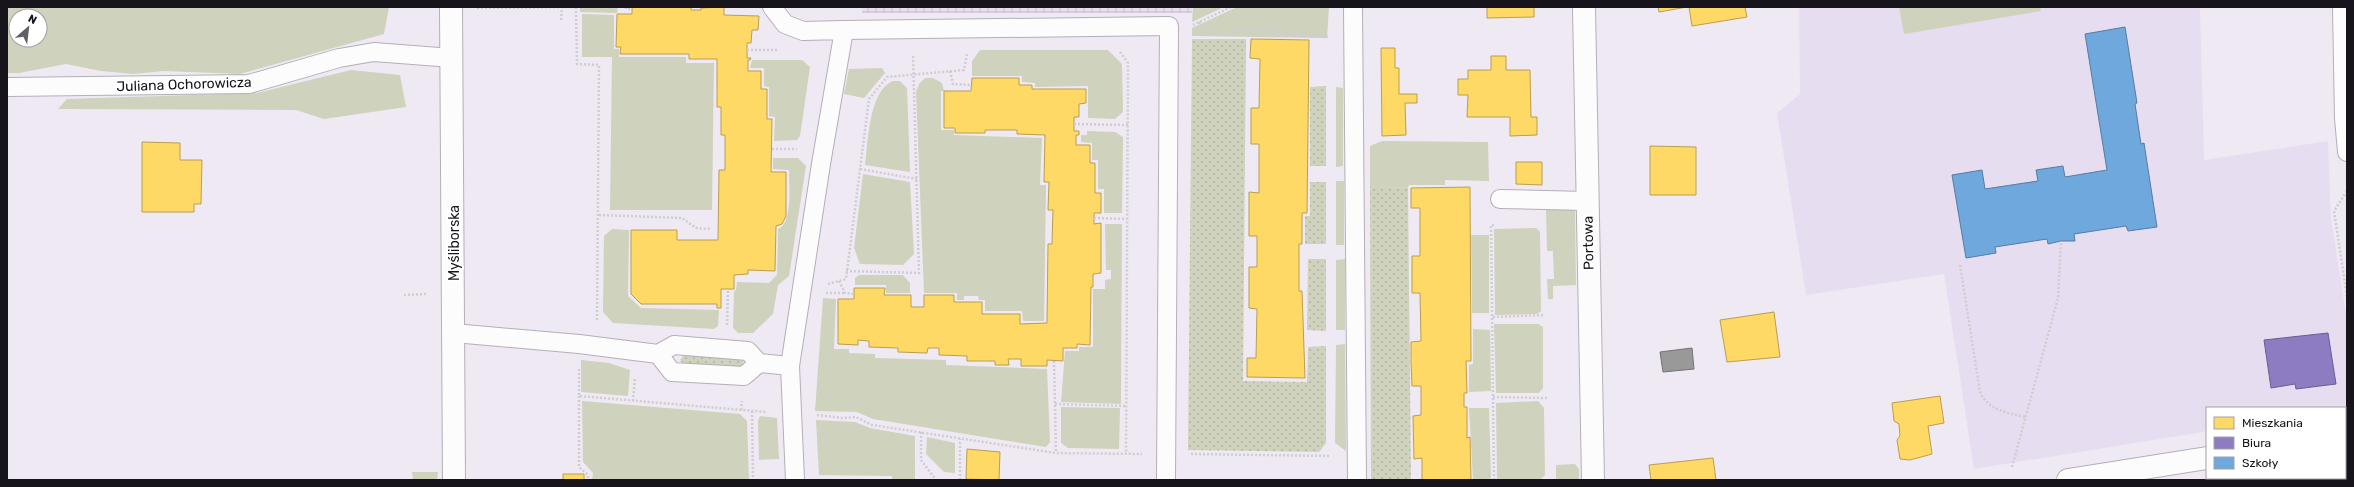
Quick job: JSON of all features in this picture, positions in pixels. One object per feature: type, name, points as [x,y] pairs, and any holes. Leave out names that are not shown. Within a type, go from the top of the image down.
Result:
[{"type":"street","name":"Portowa","points":[[1584,7],[1593,480]]},
{"type":"street","name":"Myśliborska","points":[[454,480],[452,58],[460,8]]},
{"type":"street","points":[[2068,480],[2206,458]]},
{"type":"lane","points":[[772,7],[785,24],[803,31],[1169,26],[1166,480]]},
{"type":"lane","points":[[1353,7],[1357,480]]},
{"type":"lane","points":[[2342,7],[2344,118],[2347,152]]},
{"type":"lane","points":[[795,480],[790,366],[821,164],[844,30]]},
{"type":"lane","name":"Juliana Ochorowicza","points":[[7,87],[249,84],[339,58],[374,52],[452,58]]},
{"type":"lane","points":[[1500,199],[1587,200]]},
{"type":"lane","points":[[454,333],[579,344],[658,354],[674,345],[748,351],[760,363],[790,366]]},
{"type":"lane","points":[[658,354],[672,372],[744,376],[760,363]]},
{"type":"path","points":[[561,20],[562,7]]},
{"type":"path","points":[[460,8],[576,7],[577,64],[599,65],[597,329]]},
{"type":"path","points":[[626,7],[632,9]]},
{"type":"path","points":[[1199,22],[1209,33],[1240,30],[1295,32],[1332,37]]},
{"type":"path","points":[[846,271],[919,273],[912,29]]},
{"type":"path","points":[[747,50],[752,50]]},
{"type":"path","points":[[1119,51],[1128,64],[1126,454]]},
{"type":"path","points":[[823,286],[846,279],[869,99],[887,77],[964,70],[967,52]]},
{"type":"path","points":[[950,71],[953,84],[971,85]]},
{"type":"path","points":[[1074,124],[1128,125]]},
{"type":"path","points":[[772,150],[804,149]]},
{"type":"path","points":[[860,169],[917,179]]},
{"type":"path","points":[[2347,191],[2334,211],[2347,297]]},
{"type":"path","points":[[599,215],[682,218],[696,228],[711,229]]},
{"type":"path","points":[[1094,218],[1127,219]]},
{"type":"path","points":[[1494,480],[1491,225],[1499,225]]},
{"type":"path","points":[[2012,467],[2058,298],[2061,241]]},
{"type":"path","points":[[1960,265],[1980,392],[1984,400],[2001,412],[2025,417]]},
{"type":"path","points":[[839,281],[845,293]]},
{"type":"path","points":[[727,332],[728,289]]},
{"type":"path","points":[[822,293],[854,294]]},
{"type":"path","points":[[1492,317],[1545,315]]},
{"type":"path","points":[[1054,360],[1056,453]]},
{"type":"path","points":[[579,396],[579,467],[588,475],[588,480]]},
{"type":"path","points":[[1493,398],[1547,398]]},
{"type":"path","points":[[1055,404],[1126,406]]},
{"type":"path","points":[[752,411],[753,480]]},
{"type":"path","points":[[792,414],[843,418],[856,417],[872,425],[1056,453],[1356,457]]},
{"type":"path","points":[[921,432],[921,460],[935,480]]},
{"type":"path","points":[[960,438],[960,480]]},
{"type":"shaded area","points":[[862,7],[1192,7],[1192,13],[862,13]]},
{"type":"shaded area","points":[[1799,7],[2200,7],[2204,160],[2328,141],[2331,219],[2347,320],[2347,410],[2346,407],[2206,407],[2206,430],[2203,432],[1974,469],[1944,274],[1806,295],[1777,113],[1800,94]]},
{"type":"green space","points":[[7,7],[389,7],[384,34],[240,74],[164,71],[133,74],[101,71],[66,64],[19,73],[7,73]]},
{"type":"green space","points":[[580,7],[618,7],[617,13],[580,12]]},
{"type":"green space","points":[[1193,7],[1224,7],[1192,22]]},
{"type":"green space","points":[[1237,7],[1329,7],[1327,38],[1192,36],[1192,28]]},
{"type":"green space","points":[[1899,7],[2040,7],[2041,11],[1904,34]]},
{"type":"green space","points":[[582,14],[614,15],[614,49],[619,49],[619,57],[686,57],[686,63],[714,63],[712,210],[610,210],[612,57],[582,57]]},
{"type":"green space","points":[[1192,39],[1246,39],[1243,381],[1307,382],[1308,347],[1326,346],[1326,443],[1319,452],[1188,450]]},
{"type":"green space","points":[[980,50],[1108,50],[1122,64],[1123,112],[1115,119],[1088,118],[1088,86],[1035,87],[1035,83],[1022,82],[1022,76],[972,76],[972,61]]},
{"type":"green space","points":[[752,60],[802,60],[810,67],[800,136],[797,140],[774,141],[775,117],[769,116],[769,87],[764,86],[764,68],[750,68]]},
{"type":"green space","points":[[882,68],[885,73],[864,98],[844,94],[849,69]]},
{"type":"green space","points":[[351,70],[400,75],[406,107],[324,119],[296,110],[58,109],[67,99],[257,93]]},
{"type":"green space","points":[[925,78],[933,78],[942,83],[944,91],[941,91],[941,130],[954,130],[954,135],[1042,138],[1040,185],[1046,185],[1044,321],[1023,321],[1022,311],[985,311],[985,300],[979,300],[978,296],[964,296],[964,300],[957,300],[957,293],[924,293],[916,92],[919,84]]},
{"type":"green space","points":[[893,81],[900,81],[907,88],[910,172],[865,165],[874,105],[885,86]]},
{"type":"green space","points":[[1326,86],[1326,166],[1310,166],[1310,87]]},
{"type":"green space","points":[[1336,87],[1343,88],[1343,166],[1336,167]]},
{"type":"green space","points":[[1087,131],[1115,132],[1123,137],[1122,213],[1104,213],[1104,189],[1098,189],[1098,160],[1092,160],[1092,143],[1081,142],[1081,135],[1087,135]]},
{"type":"green space","points":[[1382,141],[1488,142],[1489,181],[1445,180],[1445,185],[1409,185],[1408,188],[1370,186],[1370,146]]},
{"type":"green space","points":[[773,158],[798,158],[806,166],[789,276],[778,285],[773,314],[753,333],[738,333],[733,328],[734,291],[736,290],[737,282],[769,283],[777,275],[778,229],[783,226],[788,212],[789,170],[773,169]]},
{"type":"green space","points":[[863,174],[910,182],[914,254],[903,265],[860,264],[854,248]]},
{"type":"green space","points":[[1336,181],[1344,181],[1344,245],[1336,245]]},
{"type":"green space","points":[[1310,182],[1326,182],[1326,244],[1305,244],[1305,216],[1310,216]]},
{"type":"green space","points":[[1370,186],[1408,188],[1411,480],[1371,480]]},
{"type":"green space","points":[[1569,206],[1575,211],[1576,285],[1553,286],[1553,299],[1548,299],[1547,279],[1554,279],[1553,251],[1547,251],[1546,207]]},
{"type":"green space","points":[[1105,224],[1122,224],[1121,404],[1061,402],[1065,351],[1079,351],[1079,347],[1093,347],[1093,289],[1105,289],[1105,280],[1111,279],[1111,270],[1106,270]]},
{"type":"green space","points":[[1536,228],[1540,232],[1541,311],[1537,314],[1495,315],[1494,229]]},
{"type":"green space","points":[[612,229],[629,230],[628,296],[641,308],[719,310],[718,326],[714,329],[613,323],[603,312],[604,236]]},
{"type":"green space","points":[[1471,235],[1489,235],[1489,313],[1472,313]]},
{"type":"green space","points":[[1308,259],[1326,259],[1326,331],[1307,330]]},
{"type":"green space","points":[[1345,259],[1345,330],[1336,330],[1336,260]]},
{"type":"green space","points":[[859,275],[903,275],[910,283],[910,293],[886,293],[886,285],[855,285],[855,278]]},
{"type":"green space","points":[[823,298],[836,299],[834,349],[849,349],[849,353],[875,354],[875,358],[946,360],[946,365],[1047,369],[1050,442],[1046,447],[873,419],[857,412],[815,411]]},
{"type":"green space","points":[[1494,324],[1538,324],[1543,327],[1543,388],[1539,393],[1496,393]]},
{"type":"green space","points":[[1473,329],[1490,330],[1491,391],[1469,392],[1469,365],[1473,364]]},
{"type":"green space","points":[[1345,344],[1346,451],[1335,443],[1336,345]]},
{"type":"green space","points":[[684,355],[741,359],[743,360],[744,366],[683,364],[680,360]]},
{"type":"green space","points":[[581,360],[609,363],[630,370],[628,396],[581,392]]},
{"type":"green space","points":[[582,401],[740,414],[747,421],[749,480],[592,480],[593,473],[583,462]]},
{"type":"green space","points":[[1538,401],[1544,408],[1545,475],[1541,479],[1497,480],[1496,403]]},
{"type":"green space","points":[[1061,407],[1120,408],[1119,449],[1068,448],[1061,443]]},
{"type":"green space","points":[[1469,408],[1489,408],[1491,479],[1473,479]]},
{"type":"green space","points":[[760,416],[777,418],[779,459],[759,460],[758,421]]},
{"type":"green space","points":[[816,420],[855,422],[870,428],[915,436],[915,480],[892,480],[892,476],[819,475]]},
{"type":"green space","points":[[927,437],[955,443],[955,473],[944,472],[926,454]]},
{"type":"green space","points":[[2347,450],[2347,480],[2300,480],[2346,479]]},
{"type":"green space","points":[[1575,464],[1579,469],[1579,480],[1556,480],[1556,465]]},
{"type":"green space","points":[[412,472],[438,472],[437,480],[413,480]]},
{"type":"building: Mieszkania","points":[[632,7],[691,7],[691,10],[701,10],[701,8],[724,7],[724,15],[759,16],[758,30],[752,30],[751,43],[747,43],[747,58],[751,58],[748,60],[748,71],[761,71],[761,89],[767,89],[767,119],[772,119],[771,172],[786,172],[786,216],[782,224],[776,226],[775,271],[748,270],[748,274],[734,275],[734,289],[721,289],[721,308],[717,308],[717,304],[641,304],[631,294],[631,230],[677,230],[677,240],[718,240],[719,170],[725,170],[725,135],[721,135],[721,107],[717,107],[717,59],[689,59],[689,54],[620,54],[621,47],[616,47],[617,14],[632,14]]},
{"type":"building: Mieszkania","points":[[1487,7],[1534,7],[1534,17],[1487,18]]},
{"type":"building: Mieszkania","points":[[1658,7],[1687,7],[1659,12]]},
{"type":"building: Mieszkania","points":[[1689,7],[1745,7],[1747,17],[1692,26]]},
{"type":"building: Mieszkania","points":[[1251,39],[1309,40],[1307,213],[1302,213],[1302,244],[1299,244],[1299,291],[1302,291],[1305,378],[1247,377],[1247,358],[1256,358],[1257,309],[1249,308],[1249,267],[1257,267],[1257,236],[1249,236],[1249,192],[1259,193],[1259,144],[1251,144],[1251,108],[1259,108],[1260,59],[1250,58]]},
{"type":"building: Mieszkania","points":[[1381,48],[1395,48],[1395,68],[1399,68],[1399,94],[1417,94],[1417,103],[1405,103],[1406,135],[1382,136]]},
{"type":"building: Mieszkania","points":[[1491,56],[1506,56],[1506,70],[1530,70],[1531,117],[1537,117],[1537,135],[1510,136],[1510,117],[1467,117],[1468,95],[1458,95],[1458,79],[1468,79],[1468,70],[1491,70]]},
{"type":"building: Mieszkania","points":[[972,78],[1019,78],[1019,85],[1032,85],[1032,89],[1086,89],[1086,103],[1079,104],[1079,117],[1074,117],[1074,131],[1079,131],[1079,135],[1076,135],[1076,145],[1090,145],[1090,163],[1095,163],[1095,193],[1101,193],[1101,213],[1094,213],[1094,224],[1101,223],[1101,273],[1093,274],[1093,287],[1091,287],[1090,345],[1077,344],[1077,348],[1063,348],[1063,361],[1047,360],[1047,366],[1021,366],[1021,359],[1008,359],[1009,365],[995,365],[995,361],[967,361],[967,356],[939,355],[939,348],[928,348],[927,353],[898,352],[898,348],[869,347],[869,341],[858,340],[858,345],[838,344],[838,299],[854,299],[854,288],[885,288],[884,295],[911,295],[911,307],[924,307],[924,295],[954,295],[954,302],[982,302],[982,314],[1020,314],[1020,324],[1047,323],[1048,244],[1052,244],[1053,210],[1048,210],[1049,182],[1044,182],[1045,135],[1017,134],[1017,130],[985,130],[985,133],[955,133],[955,128],[944,128],[944,91],[971,91]]},
{"type":"building: Mieszkania","points":[[142,142],[180,143],[180,160],[202,160],[201,204],[194,204],[194,212],[142,212]]},
{"type":"building: Mieszkania","points":[[1650,146],[1696,147],[1696,195],[1650,195]]},
{"type":"building: Mieszkania","points":[[1516,162],[1542,162],[1542,185],[1516,184]]},
{"type":"building: Mieszkania","points":[[1470,187],[1471,361],[1466,361],[1467,393],[1464,393],[1464,407],[1467,407],[1467,438],[1470,437],[1471,480],[1422,480],[1422,458],[1414,459],[1413,416],[1421,415],[1421,386],[1412,386],[1411,361],[1411,342],[1421,341],[1420,293],[1412,293],[1412,256],[1420,256],[1420,208],[1411,208],[1411,188]]},
{"type":"building: Mieszkania","points":[[1774,312],[1780,357],[1727,362],[1720,320]]},
{"type":"building: Mieszkania","points":[[1940,396],[1944,423],[1928,426],[1932,454],[1910,460],[1900,459],[1897,440],[1900,436],[1899,424],[1894,421],[1892,403]]},
{"type":"building: Mieszkania","points":[[967,449],[1000,452],[999,480],[966,479]]},
{"type":"building: Mieszkania","points":[[1713,458],[1716,480],[1651,480],[1649,465]]},
{"type":"building: Mieszkania","points":[[563,474],[584,474],[584,480],[563,480]]},
{"type":"building: Biura","points":[[2328,333],[2336,384],[2296,389],[2295,384],[2271,388],[2264,340]]},
{"type":"building: Szkoły","points":[[2125,27],[2137,103],[2135,104],[2141,144],[2144,143],[2157,227],[2128,231],[2126,226],[2074,234],[2075,241],[2061,241],[2048,244],[2047,239],[1995,247],[1996,253],[1966,258],[1952,175],[1982,170],[1985,189],[2038,181],[2036,170],[2063,166],[2065,177],[2107,170],[2085,34]]},
{"type":"building: Przemysł","points":[[1692,348],[1694,369],[1663,372],[1660,352]]}]
